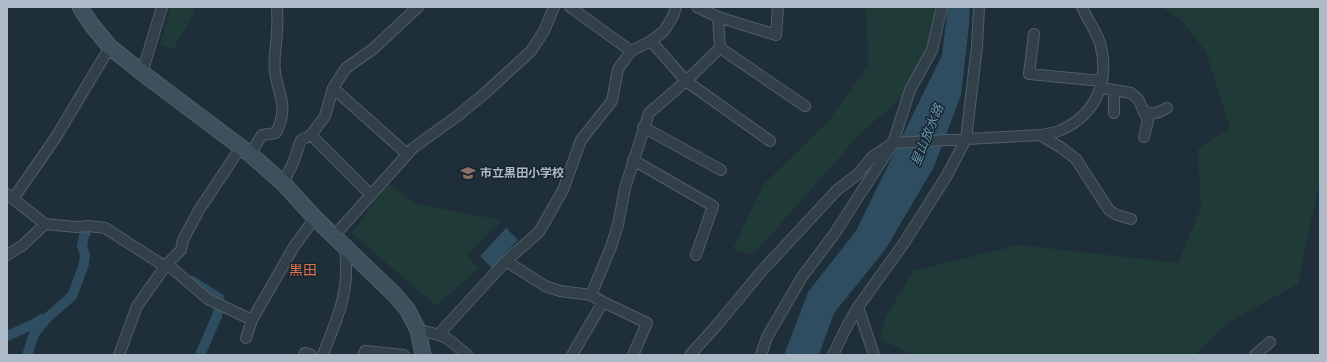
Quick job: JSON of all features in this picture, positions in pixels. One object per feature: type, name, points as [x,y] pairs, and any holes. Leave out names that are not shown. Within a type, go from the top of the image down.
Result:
[{"type":"street","points":[[80,7],[91,24],[110,47],[142,73],[245,150],[283,183],[315,218],[394,294],[407,309],[418,330],[423,355]]},
{"type":"street","points":[[142,73],[162,7]]},
{"type":"street","points":[[119,355],[137,306],[166,266],[181,250],[183,240],[199,210],[245,150],[262,135],[276,133],[282,121],[283,108],[281,93],[275,71],[278,26],[277,7]]},
{"type":"street","points":[[283,183],[293,163],[301,140],[311,135],[325,116],[333,88],[346,68],[373,49],[418,7]]},
{"type":"street","points":[[323,355],[342,300],[345,286],[346,271],[339,241],[371,195],[413,148],[467,108],[531,51],[544,31],[554,7]]},
{"type":"street","points":[[570,7],[631,51]]},
{"type":"street","points":[[439,334],[506,261],[538,232],[563,190],[581,140],[612,101],[618,69],[631,51],[651,41],[664,31],[673,16],[676,7]]},
{"type":"street","points":[[697,7],[708,9],[718,17],[776,35],[778,7]]},
{"type":"street","points":[[762,355],[768,337],[802,277],[835,233],[893,143],[910,90],[932,50],[942,7]]},
{"type":"street","points":[[833,355],[846,328],[858,308],[904,243],[946,178],[966,139],[977,46],[979,7]]},
{"type":"street","points":[[690,355],[760,273],[837,190],[858,174],[872,157],[893,143],[1040,135],[1060,131],[1082,117],[1096,99],[1102,85],[1104,72],[1100,42],[1082,7]]},
{"type":"street","points":[[591,295],[614,240],[625,188],[649,113],[686,81],[720,48],[718,17]]},
{"type":"street","points":[[1034,34],[1029,74],[1102,85],[1114,90],[1131,93],[1138,99],[1148,120],[1144,137]]},
{"type":"street","points":[[651,41],[686,81],[770,141]]},
{"type":"street","points":[[110,47],[56,137],[10,197],[45,224],[105,228],[166,266],[208,299],[252,320]]},
{"type":"street","points":[[720,48],[805,106]]},
{"type":"street","points":[[333,88],[407,154]]},
{"type":"street","points":[[1114,90],[1114,113]]},
{"type":"street","points":[[1143,110],[1148,113],[1157,114],[1166,108]]},
{"type":"street","points":[[644,127],[721,170]]},
{"type":"street","points":[[311,135],[371,195]]},
{"type":"street","points":[[1040,135],[1076,159],[1109,210],[1117,215],[1131,219]]},
{"type":"street","points":[[633,160],[713,206],[696,255]]},
{"type":"street","points":[[246,338],[252,320],[295,245],[315,218]]},
{"type":"street","points":[[7,255],[23,245],[45,224]]},
{"type":"street","points":[[506,261],[545,286],[560,291],[591,295],[647,323],[632,355]]},
{"type":"street","points":[[572,355],[603,302]]},
{"type":"street","points":[[858,308],[874,355]]},
{"type":"street","points":[[418,330],[439,334],[449,339],[467,355]]},
{"type":"street","points":[[1255,355],[1270,342]]},
{"type":"street","points":[[363,355],[365,351],[404,355]]},
{"type":"street","points":[[304,355],[305,353],[311,355]]},
{"type":"green space","points":[[170,7],[195,7],[193,14],[173,49],[160,45]]},
{"type":"green space","points":[[866,7],[947,7],[944,22],[910,90],[860,134],[753,255],[733,249],[764,184],[830,119],[868,66]]},
{"type":"green space","points":[[1162,7],[1320,7],[1320,179],[1298,284],[1227,323],[1195,355],[913,355],[880,339],[886,316],[914,271],[1019,245],[1178,263],[1201,208],[1198,149],[1230,128],[1206,52],[1181,20]]},
{"type":"green space","points":[[388,183],[416,204],[501,220],[467,255],[479,268],[436,306],[352,233]]},
{"type":"water","name":"星山放水路","points":[[948,7],[970,7],[969,25],[961,95],[934,167],[885,250],[834,313],[819,355],[784,355],[808,292],[856,231],[942,55]]},
{"type":"water","points":[[506,228],[518,240],[492,268],[480,256]]},
{"type":"waterway","points":[[27,355],[34,334],[47,318],[72,296],[84,264],[85,255],[82,246],[86,233]]},
{"type":"waterway","points":[[192,281],[219,298]]},
{"type":"waterway","points":[[200,355],[218,312]]},
{"type":"waterway","points":[[7,336],[42,319]]},
{"type":"place","name":"市立黒田小学校","points":[[468,173]]},
{"type":"district","name":"黒田","points":[[303,270]]}]
